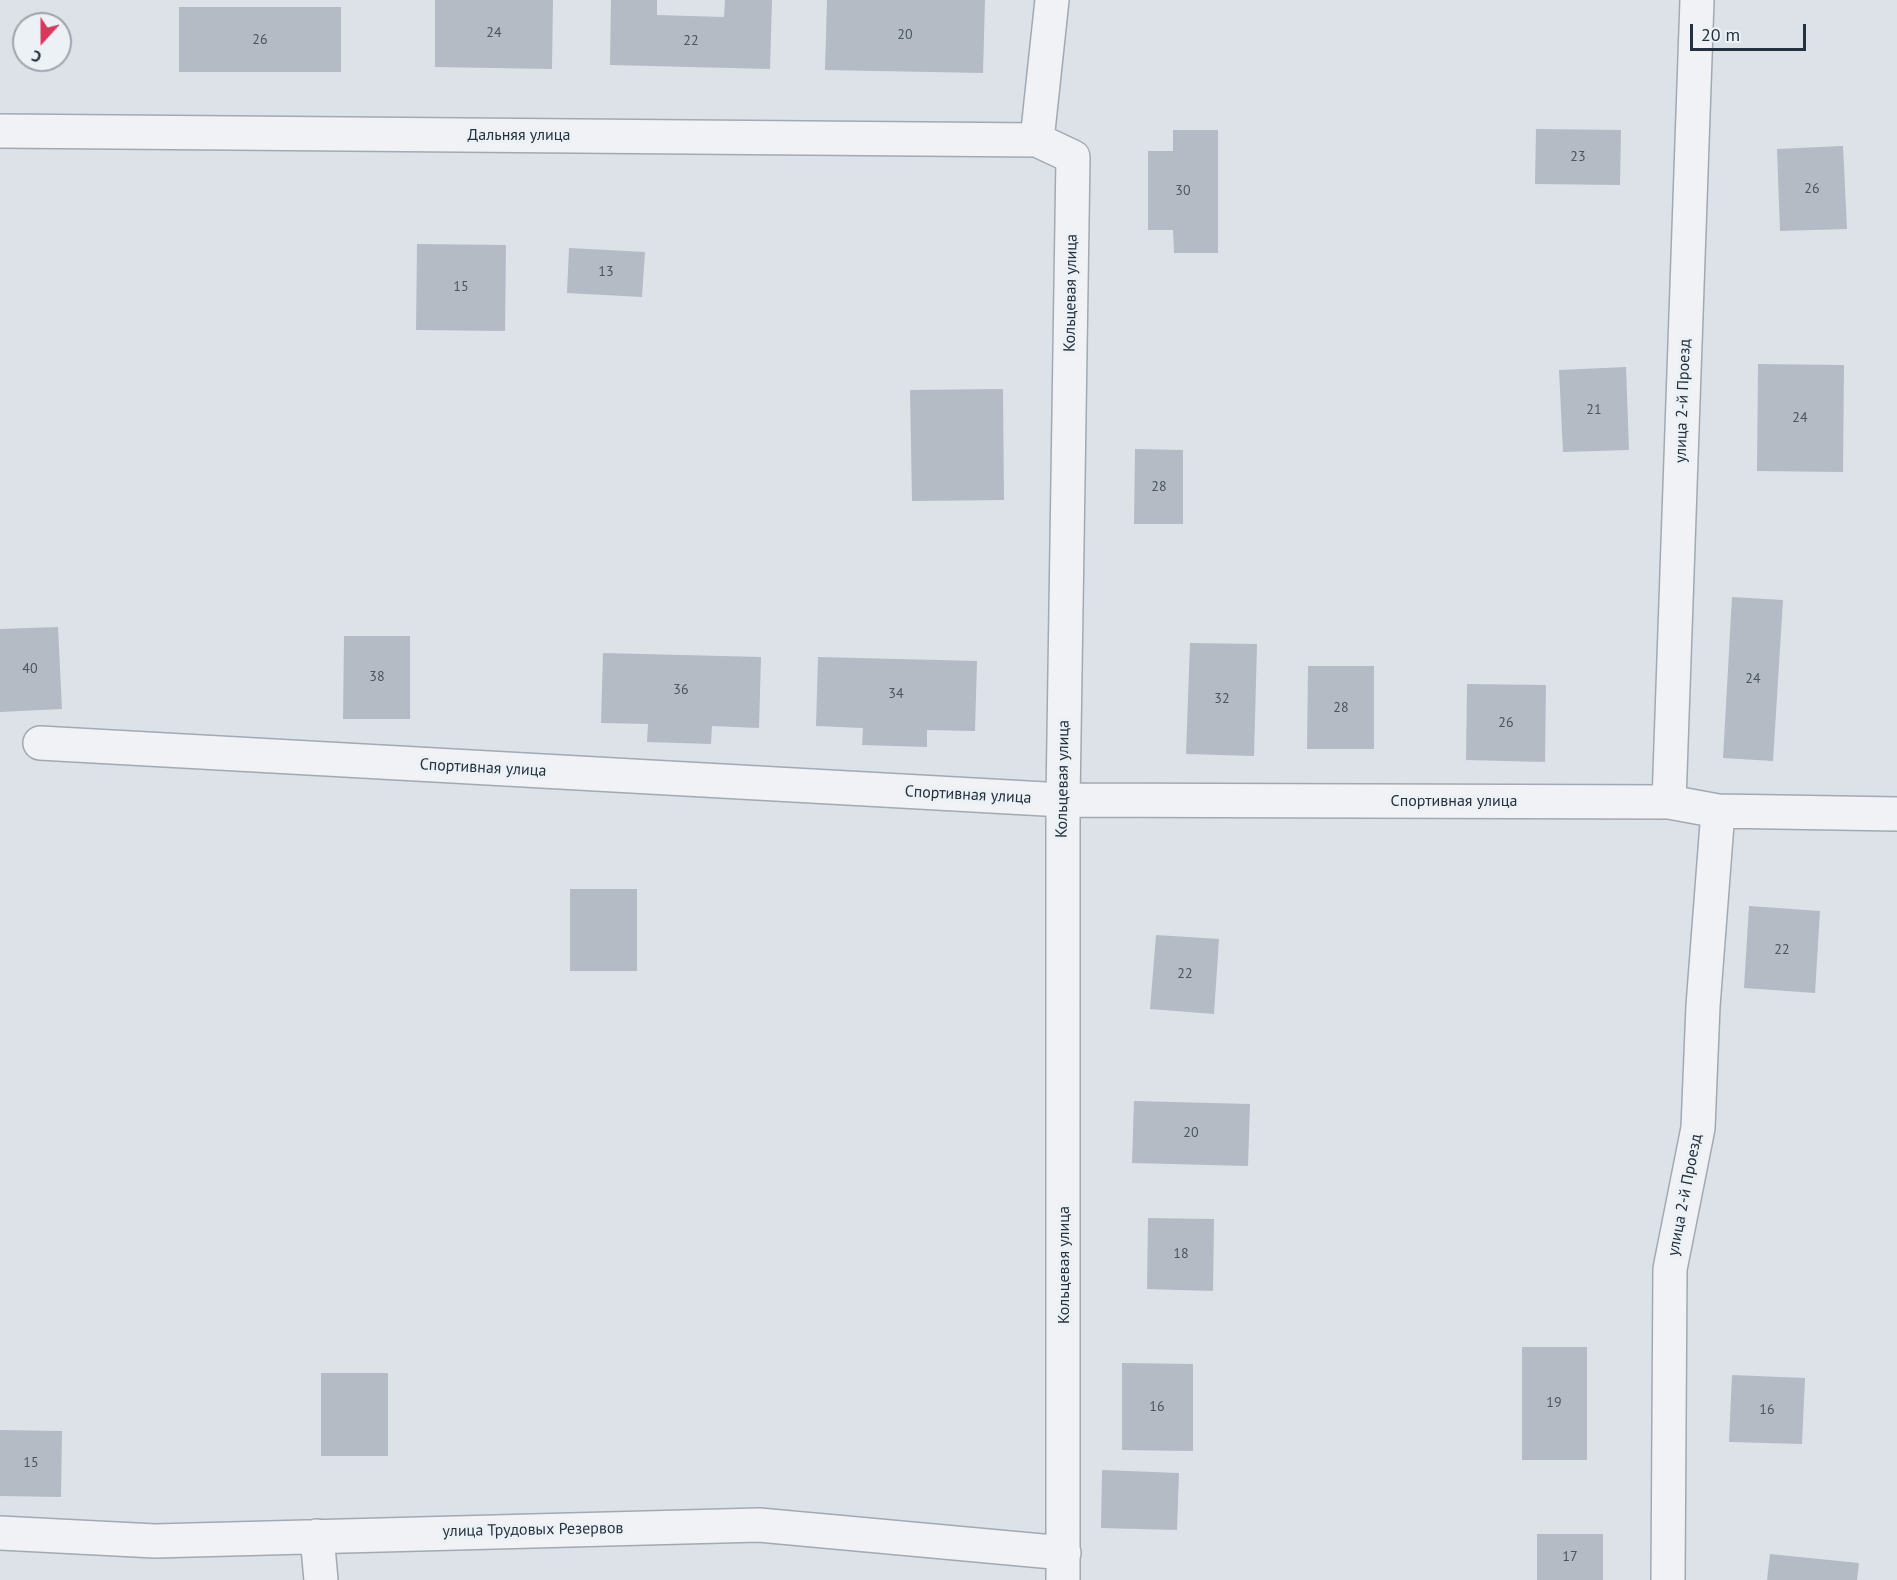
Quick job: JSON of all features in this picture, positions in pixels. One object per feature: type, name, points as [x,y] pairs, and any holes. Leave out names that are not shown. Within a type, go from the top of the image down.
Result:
[{"type":"street","points":[[1037,140],[1052,0]]},
{"type":"street","name":"улица 2-й Проезд","points":[[1669,802],[1697,0]]},
{"type":"street","name":"Дальняя улица","points":[[0,131],[1037,140]]},
{"type":"street","name":"Кольцевая улица","points":[[1037,140],[1073,157],[1063,800],[1064,1567]]},
{"type":"street","name":"Спортивная улица","points":[[40,743],[1063,800],[1669,802],[1718,811],[1897,814]]},
{"type":"street","name":"улица 2-й Проезд","points":[[1668,1580],[1670,1269],[1698,1128],[1703,1006],[1718,811]]},
{"type":"street","name":"улица Трудовых Резервов","points":[[0,1533],[155,1541],[759,1525],[1064,1567]]},
{"type":"street","points":[[317,1536],[321,1580]]},
{"type":"building","points":[[435,0],[553,0],[552,69],[435,67]]},
{"type":"building","points":[[611,0],[657,0],[657,15],[724,17],[725,0],[772,0],[770,69],[610,65]]},
{"type":"building","points":[[827,0],[985,0],[983,73],[825,70]]},
{"type":"building","points":[[179,7],[341,7],[341,72],[179,72]]},
{"type":"building","points":[[1536,129],[1621,130],[1620,185],[1535,184]]},
{"type":"building","points":[[1173,130],[1218,130],[1218,253],[1174,253],[1173,230],[1148,230],[1148,151],[1173,151]]},
{"type":"building","points":[[1843,146],[1847,229],[1780,231],[1777,149]]},
{"type":"building","points":[[417,244],[506,245],[505,331],[416,330]]},
{"type":"building","points":[[569,248],[645,252],[642,297],[567,293]]},
{"type":"building","points":[[1758,364],[1844,365],[1843,472],[1757,471]]},
{"type":"building","points":[[1626,367],[1629,450],[1563,452],[1559,370]]},
{"type":"building","points":[[1003,389],[1004,500],[912,501],[910,390]]},
{"type":"building","points":[[1135,449],[1183,450],[1183,524],[1134,524]]},
{"type":"building","points":[[1732,597],[1783,600],[1773,761],[1723,758]]},
{"type":"building","points":[[58,627],[62,709],[0,712],[0,629]]},
{"type":"building","points":[[344,636],[410,636],[410,719],[343,719]]},
{"type":"building","points":[[1190,643],[1257,644],[1254,756],[1186,754]]},
{"type":"building","points":[[603,653],[761,657],[759,728],[712,726],[711,744],[647,742],[648,724],[601,723]]},
{"type":"building","points":[[818,657],[977,661],[975,731],[927,730],[927,747],[862,745],[863,728],[816,726]]},
{"type":"building","points":[[1308,666],[1374,666],[1374,749],[1307,749]]},
{"type":"building","points":[[1467,684],[1546,685],[1545,762],[1466,760]]},
{"type":"building","points":[[570,889],[637,889],[637,971],[570,971]]},
{"type":"building","points":[[1749,906],[1820,911],[1815,993],[1744,988]]},
{"type":"building","points":[[1156,935],[1219,939],[1214,1014],[1150,1009]]},
{"type":"building","points":[[1134,1101],[1250,1104],[1248,1166],[1132,1163]]},
{"type":"building","points":[[1148,1218],[1214,1219],[1213,1291],[1147,1289]]},
{"type":"building","points":[[1522,1347],[1587,1347],[1587,1460],[1522,1460]]},
{"type":"building","points":[[1122,1363],[1193,1364],[1193,1451],[1122,1450]]},
{"type":"building","points":[[321,1373],[388,1373],[388,1456],[321,1456]]},
{"type":"building","points":[[1732,1375],[1805,1378],[1802,1444],[1729,1442]]},
{"type":"building","points":[[0,1430],[62,1431],[61,1497],[0,1496]]},
{"type":"building","points":[[1102,1470],[1179,1473],[1177,1530],[1101,1528]]},
{"type":"building","points":[[1537,1534],[1603,1534],[1603,1580],[1537,1580]]},
{"type":"building","points":[[1770,1554],[1859,1563],[1857,1580],[1767,1580]]}]
